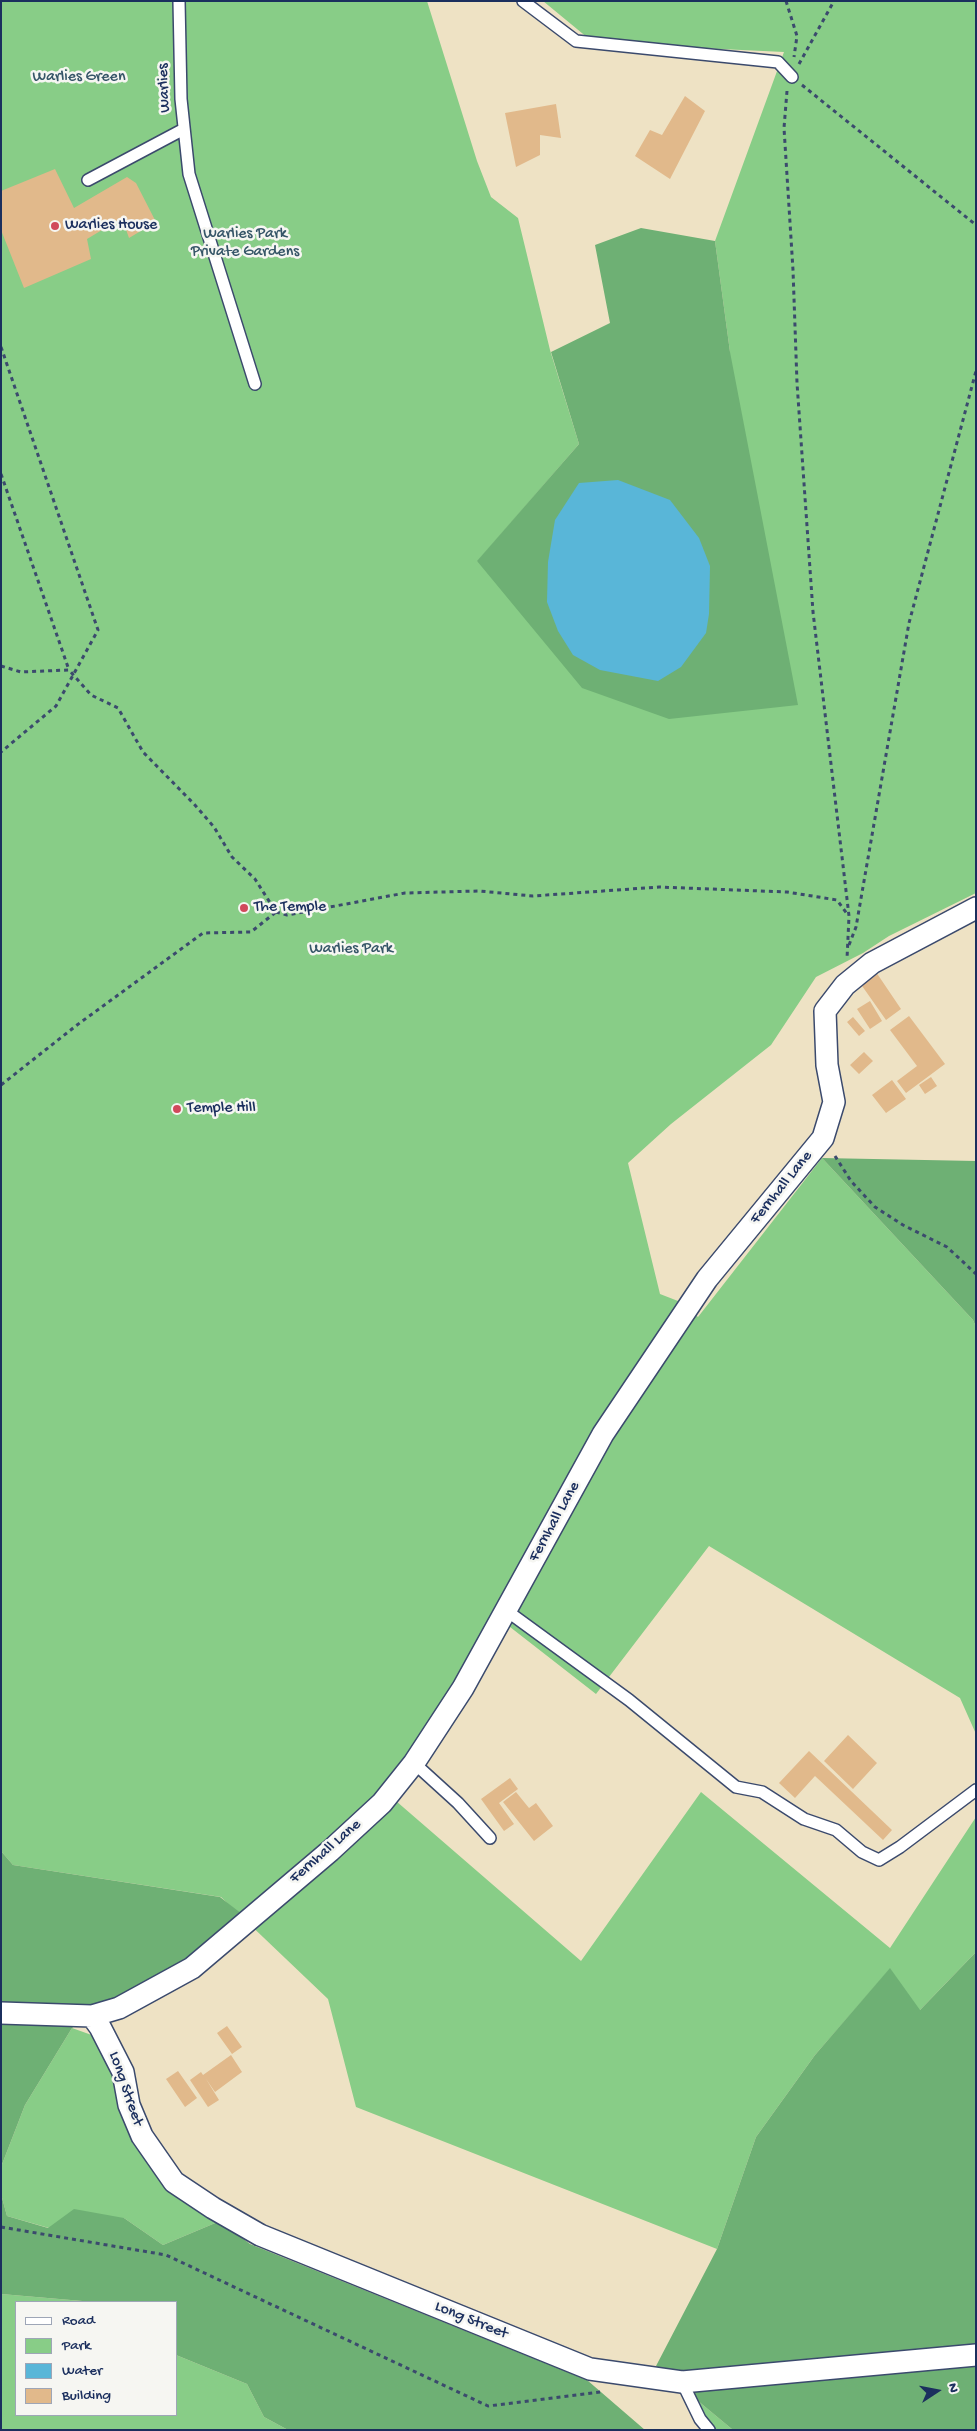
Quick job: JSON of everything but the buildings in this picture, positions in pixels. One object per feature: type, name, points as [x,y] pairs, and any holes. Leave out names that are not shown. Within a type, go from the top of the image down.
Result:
[{"type":"street","name":"Fernhall Lane","points":[[1,2013],[92,2016],[119,2008],[192,1968],[330,1851],[382,1803],[414,1763],[463,1688],[603,1434],[707,1280],[823,1138],[834,1102],[827,1065],[825,1011],[850,981],[872,963],[976,908]]},
{"type":"street","name":"Long Street","points":[[92,2016],[123,2072],[128,2105],[142,2136],[174,2182],[213,2208],[260,2235],[590,2369],[682,2382],[976,2355]]},
{"type":"lane","name":"Warlies","points":[[180,1],[181,99],[189,174],[255,384]]},
{"type":"lane","points":[[523,1],[576,41],[778,62],[792,77]]},
{"type":"lane","points":[[88,180],[184,130]]},
{"type":"lane","points":[[507,1611],[629,1700],[736,1787],[762,1792],[804,1819],[836,1830],[862,1852],[879,1860],[900,1847],[976,1790]]},
{"type":"lane","points":[[414,1763],[458,1803],[490,1838]]},
{"type":"lane","points":[[682,2382],[700,2419],[709,2430]]},
{"type":"path","points":[[786,1],[797,36],[792,77]]},
{"type":"path","points":[[834,1],[792,77],[786,92],[784,128],[794,270],[797,383],[813,612],[849,916],[847,964],[850,981]]},
{"type":"path","points":[[792,77],[976,225]]},
{"type":"path","points":[[1,347],[98,630],[56,706],[1,752]]},
{"type":"path","points":[[847,949],[856,927],[909,623],[976,370]]},
{"type":"path","points":[[1,474],[69,670],[92,695],[118,708],[143,752],[194,804],[214,828],[232,857],[254,879],[276,912],[287,914],[405,893],[480,891],[533,896],[659,887],[787,892],[837,900],[849,916]]},
{"type":"path","points":[[1,666],[21,672],[69,670]]},
{"type":"path","points":[[1,1085],[77,1025],[203,933],[251,932],[276,912]]},
{"type":"path","points":[[823,1138],[851,1180],[875,1207],[903,1225],[947,1247],[976,1274]]},
{"type":"path","points":[[1,2227],[166,2255],[488,2406],[604,2392]]},
{"type":"green space","name":"Warlies Park","points":[[1,1],[427,1],[477,161],[491,197],[518,218],[550,350],[579,444],[477,562],[730,352],[715,241],[784,52],[594,43],[543,1],[976,1],[976,893],[889,936],[863,953],[816,977],[771,1045],[671,1124],[628,1163],[660,1294],[678,1301],[698,1317],[822,1158],[973,1320],[976,1327],[976,1734],[960,1698],[709,1546],[596,1694],[510,1627],[464,1704],[396,1801],[581,1961],[701,1792],[890,1948],[976,1817],[976,1952],[919,2011],[890,1969],[815,2055],[756,2137],[717,2249],[356,2107],[328,1999],[221,1897],[13,1865],[1,1851]]},
{"type":"green space","points":[[641,228],[715,241],[730,352],[798,705],[669,719],[582,688],[477,561],[579,444],[551,352],[610,323],[595,245]]},
{"type":"green space","points":[[822,1158],[976,1161],[976,1327],[973,1320]]},
{"type":"green space","points":[[1,1851],[13,1865],[220,1897],[242,1914],[186,1962],[93,2009],[72,2028],[25,2105],[1,2167]]},
{"type":"green space","points":[[976,1952],[976,2430],[733,2430],[656,2366],[717,2249],[756,2137],[815,2055],[890,1968],[920,2010]]},
{"type":"green space","points":[[72,2028],[100,2038],[113,2072],[119,2111],[134,2140],[220,2221],[163,2245],[124,2218],[49,2228],[7,2216],[1,2194],[1,2167],[25,2105]]},
{"type":"green space","points":[[1,2194],[7,2216],[48,2228],[74,2209],[124,2218],[163,2245],[220,2221],[250,2244],[587,2380],[645,2430],[288,2430],[264,2417],[247,2384],[178,2356],[178,2301],[82,2301],[1,2294]]},
{"type":"green space","points":[[1,2294],[82,2301],[15,2301],[15,2416],[178,2416],[178,2356],[247,2384],[264,2417],[288,2430],[1,2430]]},
{"type":"green space","points":[[656,2366],[733,2430],[713,2430]]},
{"type":"water","points":[[618,480],[670,500],[699,538],[710,566],[709,614],[706,633],[681,667],[658,681],[600,670],[573,655],[558,631],[547,602],[548,562],[555,520],[579,483]]},
{"type":"place","name":"Warlies House","points":[[55,226]]},
{"type":"place","name":"The Temple","points":[[244,908]]},
{"type":"place","name":"Temple Hill","points":[[177,1109]]},
{"type":"park label","name":"Warlies Green","points":[[79,78]]},
{"type":"park label","name":"Warlies Park Private Gardens","points":[[245,244]]}]
